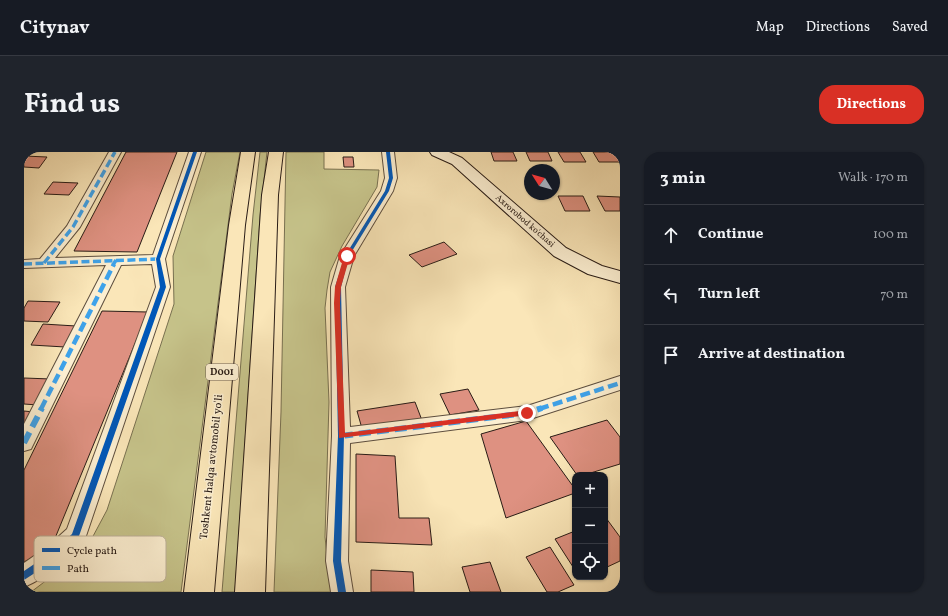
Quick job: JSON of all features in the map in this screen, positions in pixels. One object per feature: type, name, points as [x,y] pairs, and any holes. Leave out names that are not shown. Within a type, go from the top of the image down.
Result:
[{"type":"highway","name":"Toshkent halqa avtomobil yo'li","points":[[199,592],[237,225],[248,152]]},
{"type":"highway","points":[[250,592],[270,195],[276,152]]},
{"type":"street","points":[[44,263],[73,227],[115,152]]},
{"type":"street","points":[[75,536],[163,287],[158,259],[195,152]]},
{"type":"street","points":[[342,592],[337,561],[341,436],[338,287],[347,256],[387,191],[391,178],[388,152]]},
{"type":"street","name":"Axrorobod ko'chasi","points":[[437,152],[456,161],[560,252],[596,270],[620,277]]},
{"type":"street","points":[[24,264],[158,259]]},
{"type":"street","points":[[24,443],[116,260]]},
{"type":"street","points":[[341,436],[527,413],[620,383]]},
{"type":"street","points":[[24,576],[34,569]]},
{"type":"shaded area","points":[[206,152],[240,152],[232,194],[181,592],[31,592],[44,582],[166,582],[166,536],[93,536],[107,510],[174,304],[173,256]]},
{"type":"shaded area","points":[[260,152],[267,152],[260,216],[235,592],[222,592],[253,215]]},
{"type":"shaded area","points":[[286,152],[324,152],[324,169],[379,170],[377,187],[342,246],[330,272],[327,290],[325,308],[329,402],[325,537],[331,592],[274,592],[281,412]]},
{"type":"building","points":[[126,152],[177,152],[137,252],[74,251]]},
{"type":"building","points":[[491,152],[513,152],[517,161],[494,161]]},
{"type":"building","points":[[526,152],[548,152],[552,161],[530,161]]},
{"type":"building","points":[[558,152],[580,152],[586,162],[564,162]]},
{"type":"building","points":[[593,152],[615,152],[620,162],[599,162]]},
{"type":"building","points":[[24,156],[47,157],[39,168],[24,167]]},
{"type":"building","points":[[343,157],[353,157],[354,167],[344,167]]},
{"type":"building","points":[[53,182],[78,183],[69,195],[44,194]]},
{"type":"building","points":[[560,196],[583,196],[590,211],[565,211],[560,200]]},
{"type":"building","points":[[597,196],[620,197],[620,211],[605,211]]},
{"type":"building","points":[[444,242],[457,254],[422,267],[409,255]]},
{"type":"building","points":[[28,301],[60,302],[48,322],[24,321],[24,308]]},
{"type":"building","points":[[102,311],[148,312],[56,536],[34,536],[34,557],[24,562],[24,470]]},
{"type":"building","points":[[43,324],[76,326],[65,347],[31,345]]},
{"type":"building","points":[[24,378],[51,379],[38,405],[24,404]]},
{"type":"building","points":[[468,389],[479,410],[450,415],[440,394]]},
{"type":"building","points":[[415,402],[423,423],[363,432],[357,411]]},
{"type":"building","points":[[24,411],[34,412],[24,432]]},
{"type":"building","points":[[607,420],[620,437],[620,464],[594,472],[575,472],[550,437]]},
{"type":"building","points":[[526,421],[572,485],[572,494],[506,518],[481,434]]},
{"type":"building","points":[[356,454],[395,456],[399,518],[429,518],[432,545],[356,542]]},
{"type":"building","points":[[608,521],[620,537],[620,561],[608,567]]},
{"type":"building","points":[[572,532],[572,565],[555,539]]},
{"type":"building","points":[[550,547],[574,585],[558,592],[547,592],[526,557]]},
{"type":"building","points":[[490,562],[501,592],[470,592],[462,567]]},
{"type":"building","points":[[371,570],[413,572],[414,592],[371,592]]},
{"type":"marked path","points":[[44,263],[73,227],[115,152]]},
{"type":"marked path","points":[[24,264],[158,259]]},
{"type":"marked path","points":[[24,443],[116,260]]},
{"type":"marked path","points":[[341,436],[527,413],[620,383]]},
{"type":"cycle path","points":[[75,536],[163,287],[158,259],[195,152]]},
{"type":"cycle path","points":[[342,592],[337,561],[341,436],[338,287],[347,256],[387,191],[391,178],[388,152]]},
{"type":"cycle path","points":[[24,576],[34,569]]},
{"type":"route","points":[[347,256],[338,287],[337,303],[341,436],[527,413]]}]
